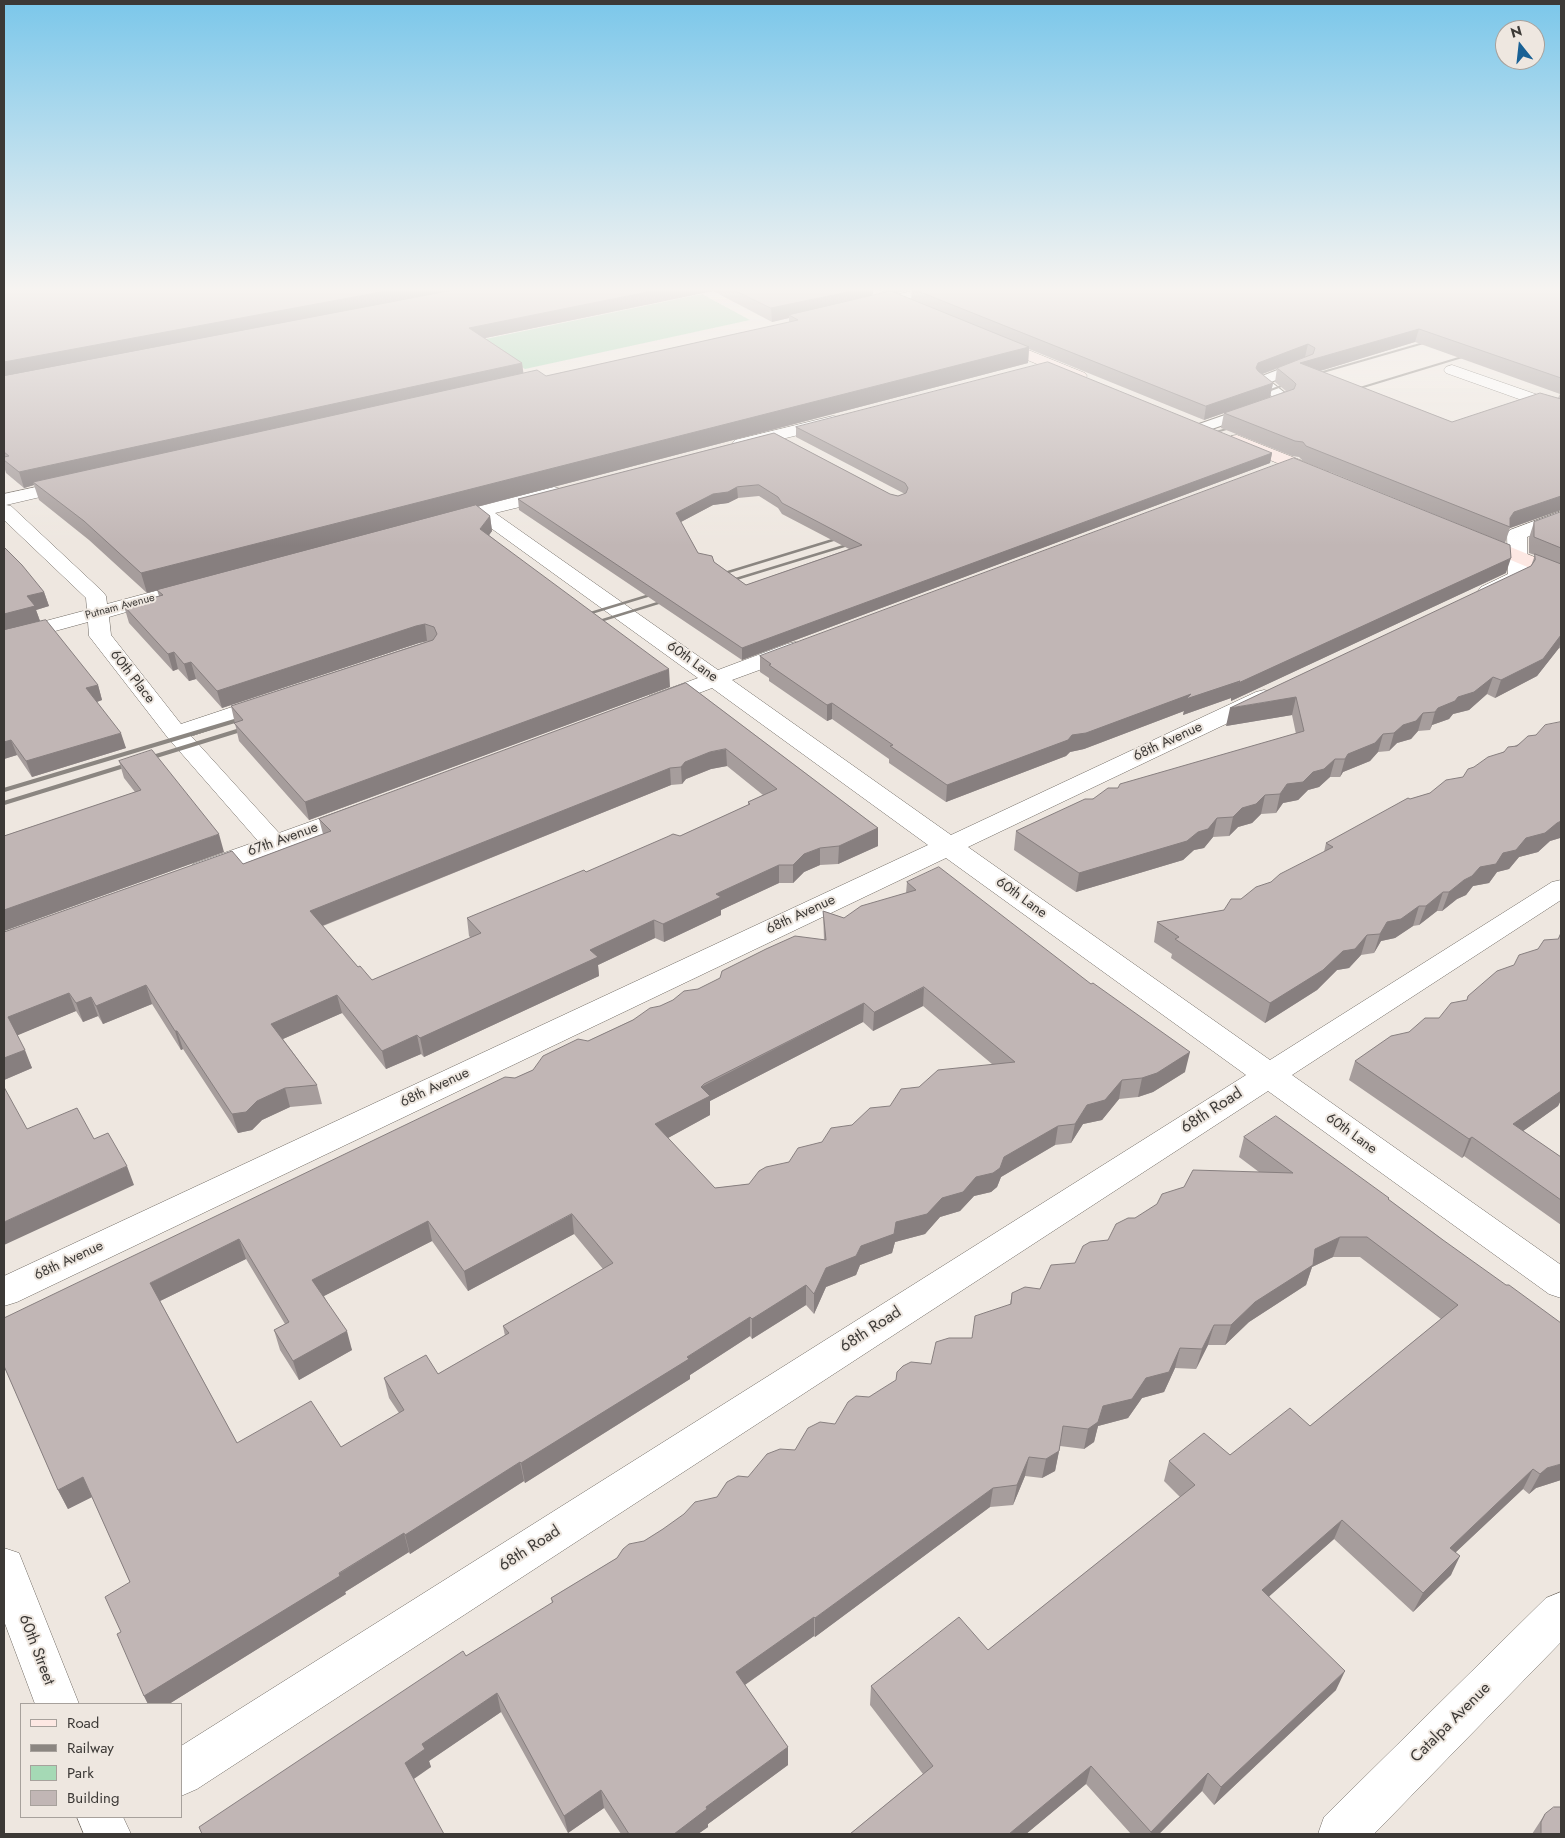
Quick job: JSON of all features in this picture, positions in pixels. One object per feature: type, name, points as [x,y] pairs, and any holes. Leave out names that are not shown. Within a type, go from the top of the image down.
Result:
[{"type":"main road","points":[[1076,375],[1091,381]]},
{"type":"main road","points":[[1187,420],[1342,483]]},
{"type":"main road","points":[[1462,533],[1561,575]]},
{"type":"street","points":[[1465,375],[1561,410]]},
{"type":"street","points":[[728,448],[851,416]]},
{"type":"street","points":[[776,435],[799,448]]},
{"type":"street","points":[[1266,473],[1293,463]]},
{"type":"street","points":[[4,500],[92,480]]},
{"type":"street","points":[[452,519],[567,490]]},
{"type":"street","name":"60th Place","points":[[4,510],[96,596],[100,636],[176,733],[275,844]]},
{"type":"street","name":"60th Lane","points":[[481,512],[1561,1284]]},
{"type":"street","points":[[1464,603],[1518,578],[1517,534],[1561,518]]},
{"type":"street","name":"Putnam Avenue","points":[[4,639],[211,583]]},
{"type":"street","points":[[635,709],[817,641]]},
{"type":"street","name":"68th Avenue","points":[[4,1292],[1286,686]]},
{"type":"street","points":[[176,733],[289,696]]},
{"type":"street","name":"67th Avenue","points":[[181,878],[376,806]]},
{"type":"street","name":"68th Road","points":[[182,1772],[1561,888]]},
{"type":"street","name":"60th Street","points":[[4,1567],[57,1703]]},
{"type":"street","name":"Catalpa Avenue","points":[[1341,1834],[1561,1612]]},
{"type":"lane","points":[[1204,427],[1284,399],[1262,381],[1277,375]]},
{"type":"building","points":[[468,375],[19,472],[4,460],[4,457],[9,456],[4,452],[4,376]]},
{"type":"building","points":[[516,375],[920,375],[141,573],[84,521],[33,482]]},
{"type":"building","points":[[998,375],[1079,375],[1272,453],[742,648],[518,499],[774,433],[890,494],[898,496],[906,493],[908,488],[905,483],[796,427]],"holes":[[[759,485],[778,497],[782,503],[862,545],[746,585],[714,562],[712,556],[698,553],[676,513],[713,494],[728,492],[737,487]]]},
{"type":"building","points":[[1128,375],[1263,375],[1273,383],[1206,406]]},
{"type":"building","points":[[1285,375],[1330,375],[1452,422],[1540,393],[1561,399],[1561,496],[1514,512],[1510,518],[1510,527],[1306,446],[1303,442],[1295,441],[1224,413],[1294,389],[1296,384]]},
{"type":"building","points":[[1294,458],[1510,545],[1511,558],[1234,685],[1240,681],[1186,699],[1191,694],[1086,733],[1072,735],[1068,740],[947,785],[832,703],[827,705],[769,665],[771,664],[760,656]]},
{"type":"building","points":[[476,505],[490,516],[480,529],[669,669],[305,802],[234,723],[243,720],[231,706],[433,640],[437,634],[434,627],[425,624],[416,626],[217,691],[191,662],[184,664],[174,652],[168,654],[124,606],[163,595],[157,590]]},
{"type":"building","points":[[1561,512],[1561,548],[1534,537],[1534,522]]},
{"type":"building","points":[[4,547],[44,592],[27,596],[35,606],[4,614]]},
{"type":"building","points":[[1535,554],[1561,564],[1561,635],[1543,659],[1501,680],[1493,677],[1474,692],[1458,697],[1455,701],[1438,708],[1435,712],[1423,713],[1416,721],[1403,725],[1394,733],[1383,734],[1375,743],[1348,754],[1345,759],[1335,759],[1324,769],[1313,772],[1303,782],[1287,784],[1280,794],[1265,795],[1256,804],[1242,808],[1233,817],[1217,818],[1208,829],[1198,832],[1187,841],[1079,873],[1016,831],[1085,799],[1093,799],[1108,788],[1118,788],[1120,784],[1304,731],[1296,697],[1230,708],[1531,566],[1535,560]]},
{"type":"building","points":[[46,620],[98,685],[86,688],[121,733],[26,761],[11,740],[4,742],[4,630]]},
{"type":"building","points":[[686,683],[878,828],[839,846],[820,848],[804,854],[793,865],[779,865],[716,894],[721,897],[663,924],[654,920],[590,950],[598,957],[420,1038],[417,1035],[382,1051],[337,995],[271,1024],[317,1085],[285,1088],[257,1101],[246,1112],[232,1114],[146,985],[96,1006],[91,997],[76,1003],[69,993],[8,1017],[25,1050],[4,1058],[4,932],[232,851],[243,864],[331,831],[319,819]],"holes":[[[726,749],[777,789],[748,802],[750,804],[680,836],[673,834],[586,872],[584,870],[467,918],[481,933],[372,980],[360,966],[358,967],[310,911],[670,768],[681,767],[685,762],[710,752]]]},
{"type":"building","points":[[1561,722],[1561,821],[1545,833],[1526,838],[1516,850],[1503,853],[1496,864],[1480,867],[1472,876],[1449,892],[1443,892],[1426,906],[1419,906],[1401,919],[1387,922],[1380,934],[1367,935],[1355,949],[1343,951],[1323,970],[1270,1003],[1175,939],[1179,937],[1157,922],[1224,910],[1231,899],[1241,899],[1256,887],[1271,882],[1280,874],[1333,847],[1326,843],[1408,798],[1430,793],[1446,780],[1463,777],[1468,769],[1488,757],[1504,752],[1508,747],[1517,746],[1528,736],[1536,735],[1545,725]]},
{"type":"building","points":[[152,750],[219,834],[4,910],[4,836],[141,790],[119,761]]},
{"type":"building","points":[[939,867],[1091,984],[1093,983],[1190,1052],[1157,1073],[1142,1078],[1122,1080],[1105,1100],[1087,1105],[1075,1124],[1058,1126],[1004,1157],[1000,1168],[993,1173],[976,1177],[963,1192],[942,1198],[927,1214],[896,1222],[894,1234],[861,1246],[856,1256],[826,1268],[814,1294],[806,1285],[752,1319],[750,1317],[687,1357],[689,1359],[405,1535],[404,1533],[339,1573],[340,1576],[144,1696],[117,1634],[121,1632],[105,1597],[130,1582],[83,1477],[58,1490],[4,1366],[4,1318],[505,1077],[515,1078],[533,1070],[543,1056],[578,1039],[588,1041],[633,1020],[650,1008],[673,1000],[684,991],[698,989],[720,978],[722,971],[766,949],[795,936],[826,940],[823,911],[844,918],[861,906],[916,890],[907,882]],"holes":[[[924,987],[1015,1062],[938,1070],[919,1087],[901,1089],[890,1106],[870,1108],[852,1125],[831,1128],[822,1142],[798,1148],[789,1162],[766,1167],[759,1171],[749,1184],[715,1188],[655,1124],[710,1096],[701,1087],[704,1084],[864,1003],[874,1012]],[[572,1214],[613,1263],[503,1326],[509,1333],[438,1374],[426,1355],[384,1378],[404,1410],[341,1447],[311,1401],[237,1443],[150,1283],[239,1239],[289,1322],[274,1330],[293,1361],[347,1331],[312,1280],[428,1221],[464,1271]]]},
{"type":"building","points":[[1561,933],[1561,1091],[1513,1124],[1561,1157],[1561,1200],[1472,1137],[1469,1139],[1355,1061],[1391,1036],[1409,1032],[1425,1018],[1439,1018],[1451,1003],[1467,1000],[1468,996],[1497,971],[1514,965],[1519,955],[1538,949],[1544,940],[1558,939]]},
{"type":"building","points":[[4,1087],[27,1129],[77,1108],[94,1139],[108,1133],[127,1166],[4,1222]]},
{"type":"building","points":[[1276,1116],[1389,1198],[1443,1240],[1561,1323],[1561,1464],[1547,1468],[1540,1474],[1533,1469],[1450,1548],[1460,1556],[1423,1593],[1342,1520],[1262,1590],[1345,1671],[1221,1787],[1208,1773],[1151,1832],[1091,1766],[1009,1834],[850,1834],[933,1766],[871,1686],[959,1617],[988,1650],[1195,1485],[1169,1461],[1204,1433],[1230,1455],[1290,1408],[1310,1426],[1458,1305],[1367,1237],[1340,1237],[1315,1249],[1313,1265],[1255,1302],[1231,1325],[1214,1325],[1202,1349],[1180,1348],[1169,1372],[1146,1378],[1132,1399],[1103,1406],[1098,1422],[1088,1429],[1063,1426],[1059,1451],[1046,1459],[1029,1457],[1017,1485],[993,1488],[815,1618],[736,1672],[788,1747],[706,1807],[707,1809],[674,1834],[629,1834],[601,1790],[564,1816],[497,1693],[422,1744],[425,1749],[405,1763],[444,1834],[202,1834],[199,1827],[463,1651],[466,1656],[553,1602],[551,1598],[617,1558],[629,1544],[644,1541],[663,1529],[684,1514],[695,1502],[717,1497],[727,1482],[738,1476],[748,1477],[767,1454],[780,1449],[795,1450],[808,1428],[820,1422],[835,1424],[848,1402],[856,1396],[869,1397],[896,1380],[897,1372],[911,1362],[931,1364],[936,1342],[949,1338],[972,1338],[975,1316],[1011,1304],[1012,1293],[1025,1287],[1040,1289],[1051,1265],[1075,1263],[1083,1246],[1090,1242],[1108,1240],[1116,1224],[1128,1218],[1135,1218],[1157,1204],[1162,1194],[1184,1187],[1193,1170],[1293,1173],[1244,1137]]},
{"type":"building","points":[[1554,1807],[1561,1807],[1561,1834],[1541,1834],[1541,1822],[1545,1814]]},
{"type":"railway","points":[[1309,376],[1313,375]]},
{"type":"railway","points":[[1350,391],[1404,375]]},
{"type":"railway","points":[[1260,394],[1292,382]]},
{"type":"railway","points":[[1206,435],[1240,425]]},
{"type":"railway","points":[[715,576],[846,536]]},
{"type":"railway","points":[[723,583],[857,542]]},
{"type":"railway","points":[[581,616],[660,592]]},
{"type":"railway","points":[[590,624],[671,599]]},
{"type":"railway","points":[[4,790],[248,717]]},
{"type":"railway","points":[[4,803],[250,727]]}]
